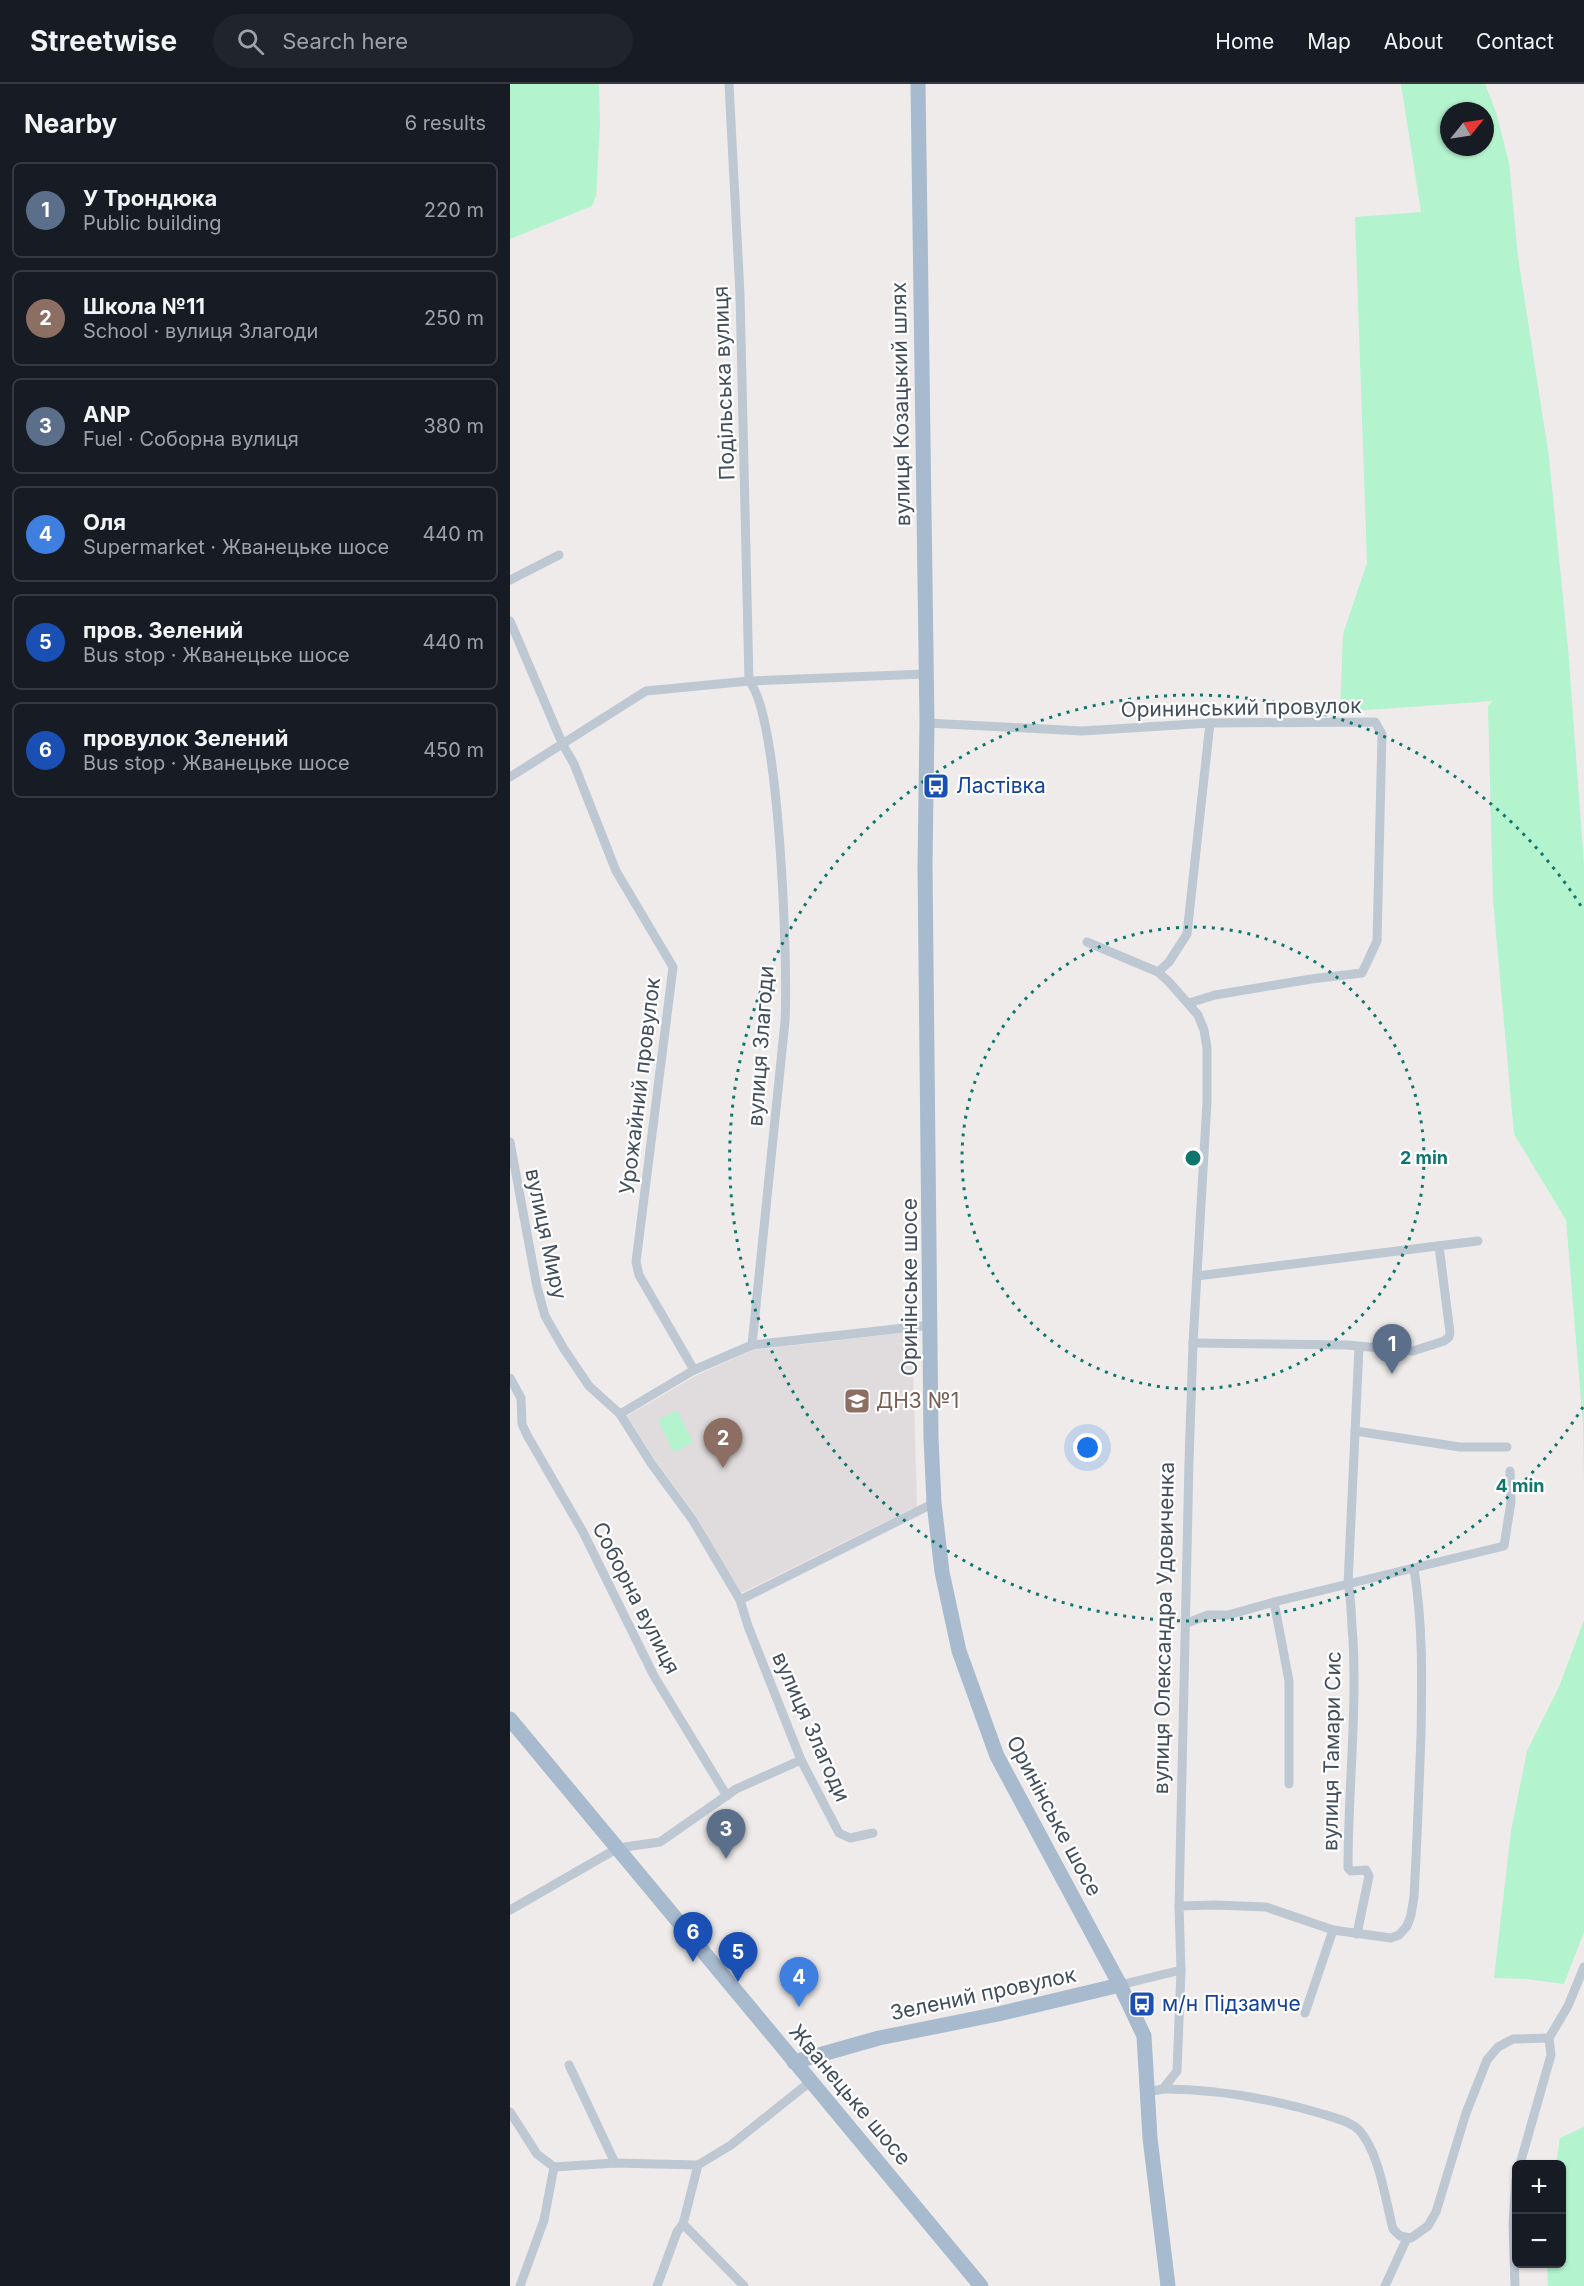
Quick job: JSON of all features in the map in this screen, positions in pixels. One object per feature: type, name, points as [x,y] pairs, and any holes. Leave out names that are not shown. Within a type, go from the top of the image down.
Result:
[{"type":"main road","name":"вулиця Козацький шлях","points":[[918,84],[927,723]]},
{"type":"main road","name":"Оринінське шосе","points":[[927,723],[925,866],[932,1325],[931,1438],[934,1503],[942,1572],[959,1652],[997,1756],[1120,1985],[1144,2036],[1156,2090]]},
{"type":"main road","name":"Жванецьке шосе","points":[[510,1719],[981,2286]]},
{"type":"main road","name":"Зелений провулок","points":[[794,2062],[879,2038],[1120,1985]]},
{"type":"main road","points":[[1156,2090],[1150,2138],[1168,2286]]},
{"type":"street","name":"Подільська вулиця","points":[[729,84],[740,294],[749,681]]},
{"type":"street","points":[[510,580],[559,555]]},
{"type":"street","name":"Урожайний провулок","points":[[510,621],[563,745],[574,764],[616,871],[674,967],[636,1262],[639,1275],[694,1370]]},
{"type":"street","points":[[510,777],[646,692],[749,681],[926,674]]},
{"type":"street","name":"вулиця Злагоди","points":[[749,681],[758,695],[763,717],[777,808],[786,1000],[752,1345]]},
{"type":"street","name":"Орининський провулок","points":[[927,723],[1082,731],[1210,723],[1376,722],[1382,734],[1377,941],[1362,974],[1279,984],[1215,995],[1189,1003]]},
{"type":"street","points":[[1158,972],[1169,962],[1183,943],[1188,928],[1210,723]]},
{"type":"street","name":"вулиця Олександра Удовиченка","points":[[1087,942],[1158,972],[1198,1015],[1204,1030],[1206,1048],[1207,1102],[1193,1343],[1179,1906],[1182,1970],[1177,2071],[1156,2090]]},
{"type":"street","name":"вулиця Миру","points":[[510,1142],[537,1287],[545,1316],[589,1386],[620,1414]]},
{"type":"street","points":[[1197,1276],[1478,1241]]},
{"type":"street","points":[[1193,1343],[1413,1350],[1447,1340],[1450,1334],[1439,1246]]},
{"type":"street","points":[[620,1414],[694,1370],[752,1345],[932,1325]]},
{"type":"street","points":[[1348,1584],[1359,1347]]},
{"type":"street","name":"Соборна вулиця","points":[[510,1378],[521,1398],[522,1424],[527,1434],[583,1532],[654,1676],[727,1796]]},
{"type":"street","name":"вулиця Злагоди","points":[[620,1414],[651,1463],[692,1519],[740,1600],[743,1613],[801,1760],[842,1836],[850,1838],[873,1833]]},
{"type":"street","points":[[1355,1431],[1460,1447],[1507,1447]]},
{"type":"street","points":[[1187,1623],[1208,1615],[1228,1615],[1504,1546],[1511,1502],[1510,1471]]},
{"type":"street","points":[[740,1600],[934,1503]]},
{"type":"street","points":[[1179,1906],[1215,1905],[1266,1908],[1333,1930],[1357,1934],[1396,1936],[1403,1931],[1411,1915],[1418,1840],[1422,1672],[1420,1607],[1414,1569]]},
{"type":"street","name":"вулиця Тамари Сис","points":[[1348,1584],[1354,1689],[1347,1818],[1348,1868],[1351,1871],[1366,1870],[1369,1876],[1357,1934]]},
{"type":"street","name":"вулиця Тамари Сис","points":[[1274,1602],[1289,1681],[1289,1784]]},
{"type":"street","points":[[510,1910],[618,1848],[660,1842],[746,1783],[801,1760]]},
{"type":"street","points":[[1305,2013],[1333,1930]]},
{"type":"street","points":[[1521,2160],[1551,2055],[1549,2038],[1568,2006],[1584,1967]]},
{"type":"street","name":"Зелений провулок","points":[[1120,1985],[1182,1970]]},
{"type":"street","points":[[1156,2090],[1260,2098],[1293,2105],[1351,2123],[1365,2139],[1375,2162],[1393,2229],[1411,2238],[1428,2226],[1436,2212],[1466,2113],[1486,2060],[1498,2047],[1513,2039],[1549,2038]]},
{"type":"street","points":[[569,2065],[615,2163]]},
{"type":"street","points":[[510,2112],[537,2154],[554,2167],[615,2163],[698,2165],[731,2145],[811,2081]]},
{"type":"street","points":[[657,2286],[677,2232],[683,2224],[698,2165]]},
{"type":"street","points":[[520,2286],[544,2220],[554,2167]]},
{"type":"street","points":[[1514,2214],[1515,2286]]},
{"type":"street","points":[[683,2224],[744,2286]]},
{"type":"street","points":[[1385,2286],[1407,2238]]},
{"type":"shaded area","points":[[912,1332],[917,1506],[739,1594],[696,1516],[655,1460],[627,1416],[697,1375],[753,1350]]},
{"type":"green space","points":[[510,84],[599,84],[600,126],[596,196],[592,206],[510,239]]},
{"type":"green space","points":[[1401,84],[1485,84],[1492,102],[1440,102],[1440,156],[1494,156],[1494,107],[1509,163],[1518,257],[1549,457],[1568,648],[1584,865],[1584,1487],[1583,1424],[1566,1220],[1514,1134],[1493,900],[1488,706],[1493,701],[1340,712],[1343,634],[1367,563],[1355,217],[1421,212]]},
{"type":"green space","points":[[677,1410],[693,1442],[674,1452],[658,1420]]},
{"type":"green space","points":[[1584,1620],[1584,1932],[1564,1984],[1527,1979],[1494,1978],[1511,1831],[1527,1751],[1559,1687]]},
{"type":"green space","points":[[1584,2127],[1584,2286],[1548,2286],[1547,2268],[1566,2268],[1566,2160],[1557,2160],[1560,2138]]},
{"type":"place","name":"Ластівка","points":[[936,786]]},
{"type":"place","name":"У Трондюка","points":[[1392,1374]]},
{"type":"place","name":"ДНЗ №1","points":[[857,1401]]},
{"type":"place","name":"Школа №11","points":[[723,1468]]},
{"type":"place","name":"ANP","points":[[726,1859]]},
{"type":"place","name":"провулок Зелений","points":[[693,1962]]},
{"type":"place","name":"пров. Зелений","points":[[738,1982]]},
{"type":"place","name":"м/н Підзамче","points":[[1142,2004]]},
{"type":"place","name":"Оля","points":[[799,2007]]}]
